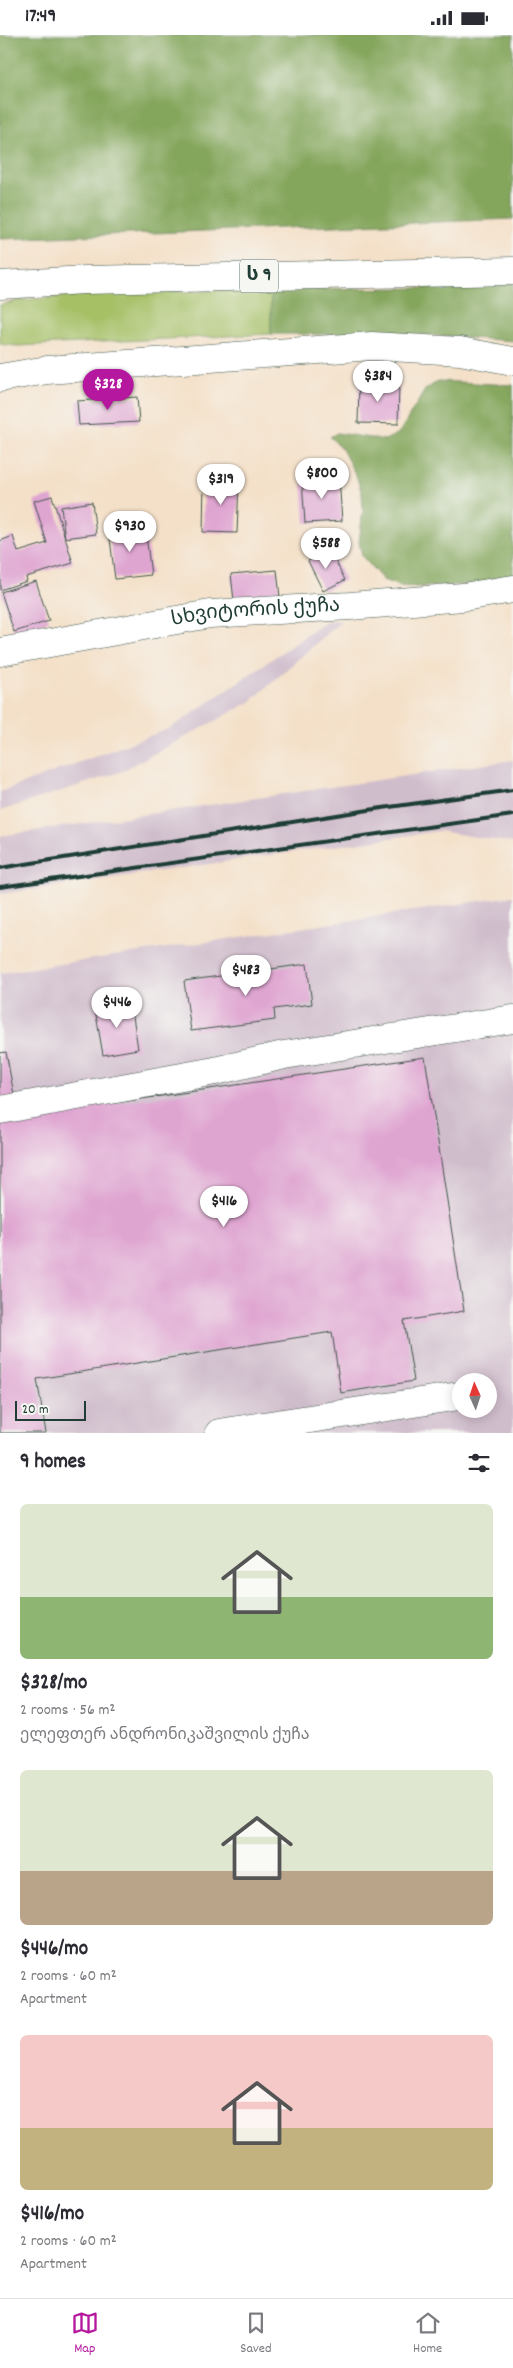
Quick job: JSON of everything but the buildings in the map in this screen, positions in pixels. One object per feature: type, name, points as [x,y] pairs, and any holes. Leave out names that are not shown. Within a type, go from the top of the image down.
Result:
[{"type":"main road","name":"ს 9","points":[[2,283],[513,271]]},
{"type":"main road","points":[[0,379],[47,371],[372,346],[460,351],[513,361]]},
{"type":"main road","points":[[0,367],[47,371]]},
{"type":"main road","name":"სხვიტორის ქუჩა","points":[[0,653],[210,614],[359,606],[463,597],[513,589]]},
{"type":"main road","points":[[0,1110],[215,1071],[284,1055],[513,1019]]},
{"type":"main road","points":[[219,1433],[452,1397]]},
{"type":"shaded area","points":[[329,620],[341,621],[250,702],[120,772],[0,811],[0,792],[171,728]]},
{"type":"shaded area","points":[[513,760],[513,843],[439,831],[0,894],[0,836]]},
{"type":"shaded area","points":[[513,896],[513,1433],[0,1433],[0,973]]},
{"type":"green space","points":[[0,35],[513,35],[513,219],[0,239]]},
{"type":"green space","points":[[513,283],[513,341],[414,334],[271,334],[271,289],[443,288]]},
{"type":"green space","points":[[271,289],[271,334],[17,346],[0,344],[0,305],[22,300],[92,294]]},
{"type":"green space","points":[[438,381],[513,385],[513,575],[480,584],[399,586],[383,580],[362,556],[359,542],[363,510],[362,493],[357,478],[342,449],[330,437],[337,433],[385,440],[399,433],[425,390]]},
{"type":"railway","points":[[0,868],[375,809],[513,790]]},
{"type":"railway","points":[[0,887],[513,815]]}]
